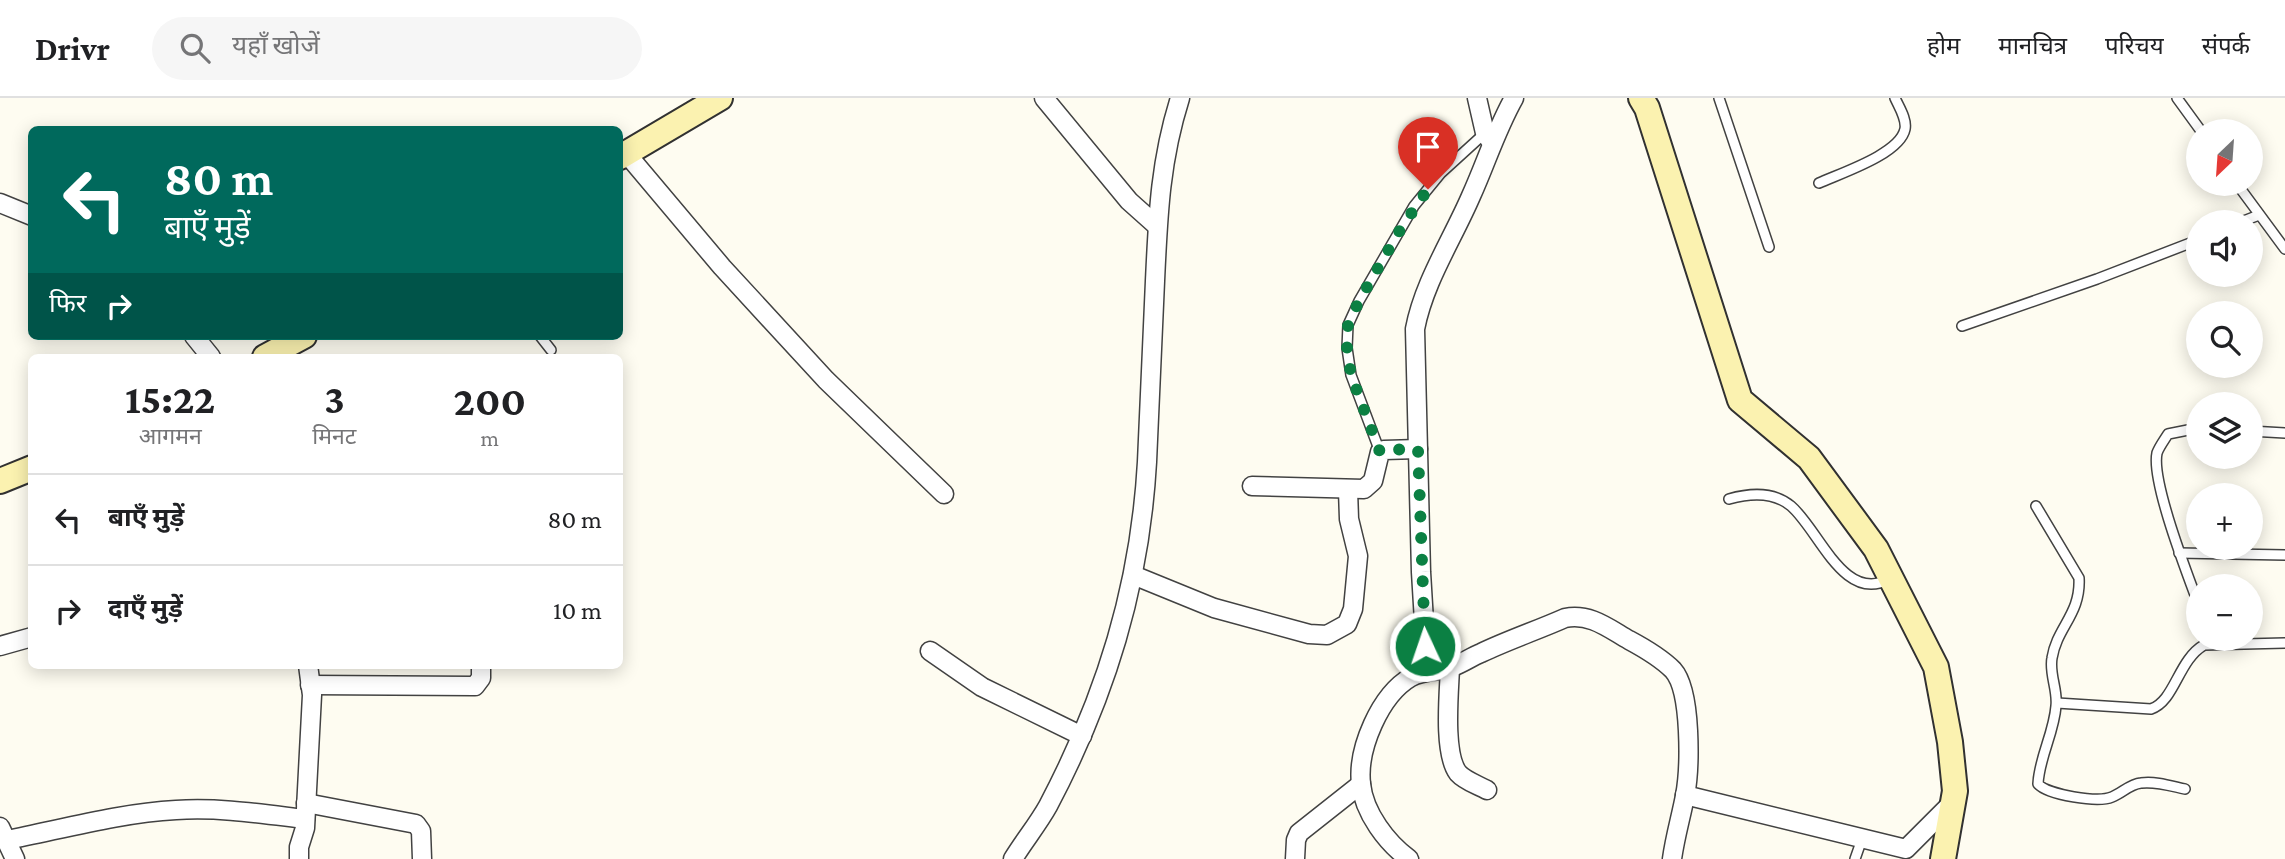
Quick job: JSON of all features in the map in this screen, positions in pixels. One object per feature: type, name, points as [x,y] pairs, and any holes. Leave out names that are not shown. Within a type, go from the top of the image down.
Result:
[{"type":"main road","points":[[623,155],[720,98]]},
{"type":"main road","points":[[1641,98],[1647,108],[1740,400],[1809,457],[1876,548],[1936,667],[1950,742],[1955,791],[1943,859]]},
{"type":"main road","points":[[271,354],[297,340]]},
{"type":"main road","points":[[0,481],[28,470]]},
{"type":"street","points":[[1044,98],[1129,201],[1157,226]]},
{"type":"street","points":[[1013,859],[1047,808],[1082,736],[1109,670],[1133,575],[1142,527],[1147,464],[1157,208],[1167,140],[1180,98]]},
{"type":"street","points":[[1477,98],[1488,138]]},
{"type":"street","points":[[1427,671],[1415,329],[1420,305],[1472,194],[1488,138],[1499,125],[1514,98]]},
{"type":"street","points":[[623,155],[826,380],[944,494]]},
{"type":"street","points":[[0,203],[28,214]]},
{"type":"street","points":[[197,340],[209,354]]},
{"type":"street","points":[[1252,485],[1364,489],[1373,481],[1380,452],[1418,449]]},
{"type":"street","points":[[1133,575],[1214,608],[1309,634],[1327,635],[1347,624],[1353,609],[1358,556],[1349,519],[1348,490]]},
{"type":"street","points":[[1401,857],[1374,820],[1361,784],[1362,761],[1377,715],[1401,684],[1413,676],[1450,668],[1480,653],[1576,616],[1596,621],[1645,649],[1673,671],[1681,682],[1687,712],[1685,795],[1672,859]]},
{"type":"street","points":[[0,646],[28,638]]},
{"type":"street","points":[[930,651],[982,687],[1082,736]]},
{"type":"street","points":[[1450,668],[1448,723],[1456,770],[1461,776],[1487,790]]},
{"type":"street","points":[[299,859],[306,811],[308,669]]},
{"type":"street","points":[[310,685],[475,686],[481,678],[481,669]]},
{"type":"street","points":[[1295,859],[1299,833],[1361,784]]},
{"type":"street","points":[[1685,795],[1906,849],[1913,845],[1953,802]]},
{"type":"street","points":[[15,859],[4,833],[137,814],[213,810],[306,811],[416,824],[421,831],[422,859]]},
{"type":"lane","points":[[1719,98],[1769,247]]},
{"type":"lane","points":[[1819,183],[1880,155],[1898,143],[1905,128],[1895,98]]},
{"type":"lane","points":[[2177,98],[2192,119]]},
{"type":"lane","points":[[1380,452],[1351,375],[1347,348],[1348,325],[1414,206],[1441,173],[1488,138]]},
{"type":"lane","points":[[2263,220],[2285,249]]},
{"type":"lane","points":[[1962,326],[2186,245]]},
{"type":"lane","points":[[543,340],[551,350]]},
{"type":"lane","points":[[2186,430],[2168,434],[2157,452],[2158,473],[2187,574]]},
{"type":"lane","points":[[2263,432],[2285,433]]},
{"type":"lane","points":[[1729,499],[1758,494],[1791,506],[1843,571],[1856,581],[1868,586],[1878,585],[1891,578]]},
{"type":"lane","points":[[2036,506],[2079,578],[2080,592],[2052,660],[2057,703],[2038,785],[2051,793],[2098,800],[2111,798],[2138,783],[2152,782],[2185,789]]},
{"type":"lane","points":[[2179,553],[2285,555]]},
{"type":"lane","points":[[2263,642],[2285,643]]},
{"type":"lane","points":[[2057,703],[2151,709],[2159,706],[2194,651]]},
{"type":"lane","points":[[1855,859],[1862,839]]},
{"type":"route","points":[[1425,646],[1418,449],[1380,452],[1351,375],[1347,348],[1348,325],[1359,301],[1414,206],[1428,189]]}]
